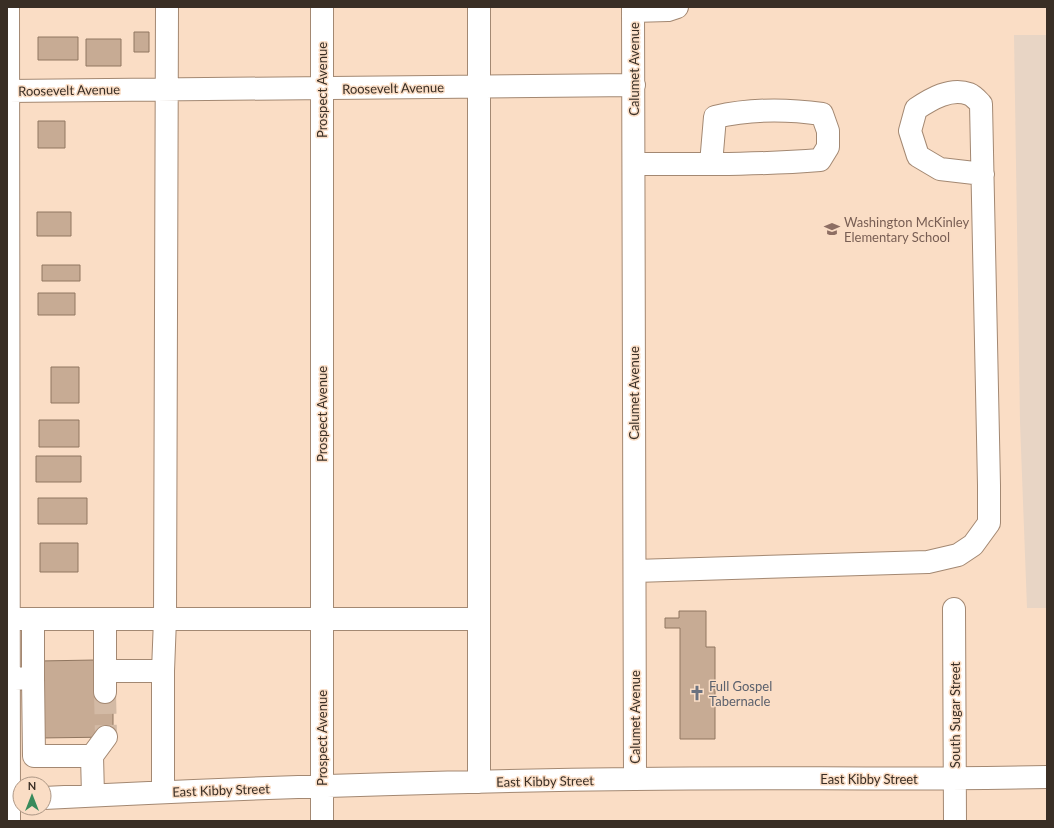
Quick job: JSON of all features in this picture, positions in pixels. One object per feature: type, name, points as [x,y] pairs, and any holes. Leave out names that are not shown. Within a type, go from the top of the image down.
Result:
[{"type":"street","points":[[8,7],[9,679],[12,799],[9,821]]},
{"type":"street","points":[[163,792],[162,671],[165,619],[167,7]]},
{"type":"street","name":"Prospect Avenue","points":[[322,7],[322,821]]},
{"type":"street","points":[[479,7],[479,782]]},
{"type":"street","points":[[634,9],[668,10],[678,7]]},
{"type":"street","name":"Calumet Avenue","points":[[634,9],[635,779]]},
{"type":"street","name":"Roosevelt Avenue","points":[[8,91],[634,86]]},
{"type":"street","points":[[634,164],[711,164],[820,160],[828,147],[828,131],[822,114],[800,111],[735,112],[715,117],[711,164]]},
{"type":"street","points":[[635,571],[928,562],[958,555],[973,545],[989,523],[983,174]]},
{"type":"street","name":"South Sugar Street","points":[[954,608],[955,821]]},
{"type":"street","points":[[9,619],[479,620]]},
{"type":"street","points":[[33,619],[34,756],[92,756]]},
{"type":"street","points":[[105,619],[105,692]]},
{"type":"street","points":[[105,670],[162,671]]},
{"type":"street","points":[[9,679],[33,678]]},
{"type":"street","points":[[92,795],[92,756],[106,737]]},
{"type":"street","name":"East Kibby Street","points":[[52,798],[322,786],[479,782],[635,779],[955,779],[1047,777]]},
{"type":"shaded area","points":[[1014,35],[1047,35],[1047,608],[1027,608],[1020,422]]},
{"type":"building","points":[[134,32],[149,32],[149,52],[134,52]]},
{"type":"building","points":[[38,37],[78,37],[78,60],[38,60]]},
{"type":"building","points":[[86,39],[121,39],[121,66],[86,66]]},
{"type":"building","points":[[38,121],[65,121],[65,148],[38,148]]},
{"type":"building","points":[[37,212],[71,212],[71,236],[37,236]]},
{"type":"building","points":[[42,265],[80,265],[80,281],[42,281]]},
{"type":"building","points":[[38,293],[75,293],[75,315],[38,315]]},
{"type":"building","points":[[51,367],[79,367],[79,403],[51,403]]},
{"type":"building","points":[[39,420],[79,420],[79,447],[39,447]]},
{"type":"building","points":[[36,456],[81,456],[81,482],[36,482]]},
{"type":"building","points":[[38,498],[87,498],[87,524],[38,524]]},
{"type":"building","points":[[40,543],[78,543],[78,572],[40,572]]},
{"type":"building","name":"Full Gospel Tabernacle","points":[[679,611],[706,611],[706,647],[715,647],[715,739],[680,739],[680,628],[665,628],[665,618],[679,618]]},
{"type":"building","points":[[95,660],[113,692],[113,737],[39,738],[39,661]]},
{"type":"tunnel","points":[[105,692],[106,737]]},
{"type":"place","name":"Washington McKinley Elementary School","points":[[832,229]]},
{"type":"place","name":"Full Gospel Tabernacle","points":[[697,693]]}]
